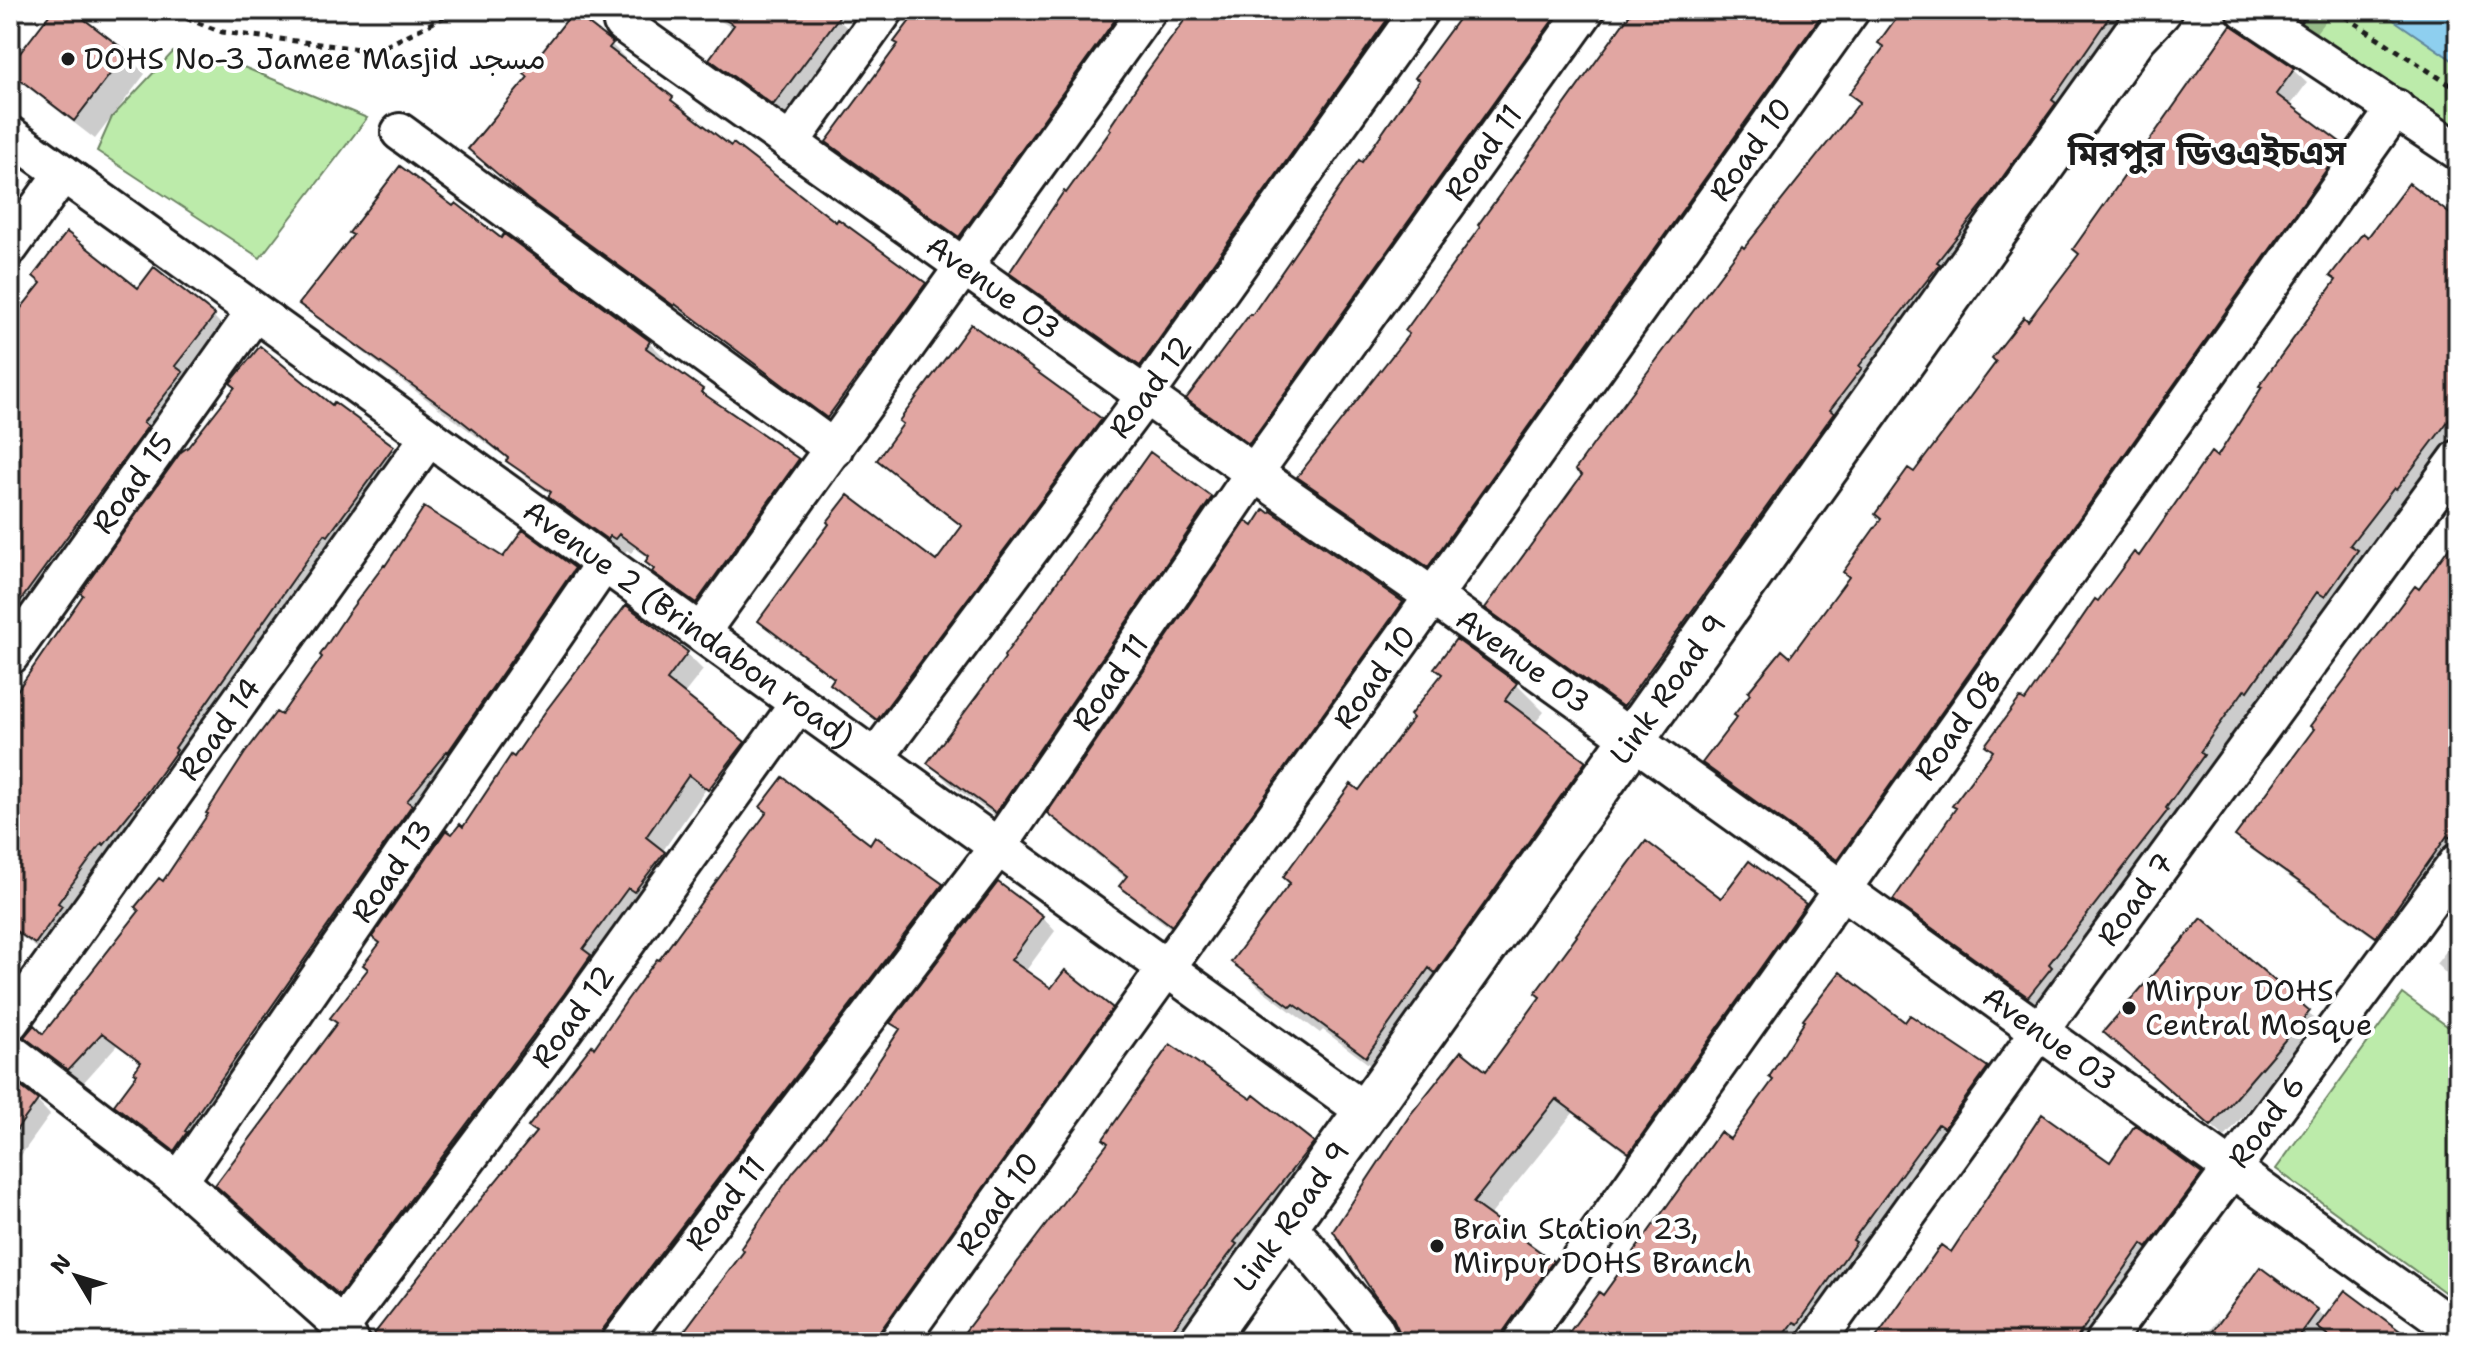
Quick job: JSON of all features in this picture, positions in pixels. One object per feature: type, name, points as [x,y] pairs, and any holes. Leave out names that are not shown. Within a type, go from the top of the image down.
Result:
[{"type":"main road","name":"Link Road 9","points":[[1202,1342],[2147,18]]},
{"type":"street","points":[[790,143],[885,10]]},
{"type":"street","points":[[701,632],[1148,10]]},
{"type":"street","name":"Road 12","points":[[875,758],[1145,396],[1420,10]]},
{"type":"street","name":"Road 11","points":[[620,1342],[998,847],[1254,473],[1586,10]]},
{"type":"street","name":"Road 10","points":[[898,1342],[1169,969],[1431,595],[1851,10]]},
{"type":"street","points":[[2245,10],[2458,151]]},
{"type":"street","name":"Avenue 03","points":[[622,23],[1145,396],[1431,595],[2231,1170],[2445,1332]]},
{"type":"street","name":"Road 08","points":[[1521,1342],[2396,108]]},
{"type":"street","points":[[400,132],[834,449]]},
{"type":"street","name":"Avenue 2 (Brindabon road)","points":[[10,135],[1366,1112]]},
{"type":"street","points":[[10,247],[63,173]]},
{"type":"street","name":"Road 15","points":[[10,656],[255,312]]},
{"type":"street","name":"Road 14","points":[[10,1022],[429,437]]},
{"type":"street","name":"Road 7","points":[[1816,1342],[2458,459]]},
{"type":"street","name":"Road 13","points":[[179,1181],[604,563]]},
{"type":"street","name":"Road 12","points":[[346,1334],[799,703]]},
{"type":"street","name":"Road 6","points":[[2104,1342],[2458,862]]},
{"type":"street","points":[[10,1052],[179,1181],[346,1334]]},
{"type":"street","points":[[1286,1223],[1374,1328],[1381,1342]]},
{"type":"path","points":[[164,10],[222,32],[376,51],[458,10]]},
{"type":"path","points":[[2335,10],[2458,90]]},
{"type":"green space","points":[[2264,10],[2458,10],[2458,139]]},
{"type":"green space","points":[[173,52],[241,66],[367,118],[260,258],[97,151],[112,117]]},
{"type":"green space","points":[[2403,994],[2458,1034],[2458,1302],[2276,1169]]},
{"type":"water","points":[[2380,10],[2458,10],[2458,64],[2385,14]]},
{"type":"building","name":"DOHS No-3 Jamee Masjid مسجد","points":[[53,10],[72,10],[127,52],[74,121],[10,72],[10,66]]},
{"type":"building","points":[[708,10],[844,10],[773,105],[709,59],[734,25]]},
{"type":"building","points":[[918,10],[1122,10],[959,237],[826,142],[898,44],[894,42]]},
{"type":"building","points":[[1192,10],[1394,10],[1140,366],[1009,273]]},
{"type":"building","points":[[1465,10],[1560,10],[1249,444],[1186,399],[1252,315],[1359,160],[1362,162],[1419,80],[1415,78]]},
{"type":"building","points":[[1633,10],[1819,10],[1823,13],[1428,567],[1297,477],[1409,334],[1405,331],[1480,227],[1478,225]]},
{"type":"building","points":[[1902,10],[2114,10],[2052,100],[2056,103],[1937,262],[1940,264],[1859,366],[1862,368],[1830,410],[1834,413],[1623,707],[1485,608],[1582,475],[1575,470],[1595,442],[1742,246],[1744,248],[1860,102],[1849,94],[1884,47],[1878,43]]},
{"type":"building","points":[[2283,10],[2311,10],[2301,22]]},
{"type":"building","points":[[573,12],[613,43],[609,48],[673,97],[671,100],[836,222],[838,219],[926,283],[827,418],[675,304],[527,199],[468,149],[528,77],[524,74]]},
{"type":"building","points":[[2231,25],[2295,68],[2276,94],[2344,145],[1837,860],[1702,763],[1737,717],[1734,715],[1750,694],[1748,692],[1782,650],[1790,657],[1849,577],[1843,572],[1881,519],[1875,514],[1908,468],[1914,472],[1996,362],[1992,358],[2024,317],[2028,321],[2079,254],[2073,249]]},
{"type":"building","points":[[400,166],[501,238],[504,234],[650,341],[646,348],[703,389],[701,392],[799,459],[696,603],[652,572],[654,569],[645,562],[649,556],[619,534],[615,539],[610,536],[608,540],[548,497],[551,492],[506,461],[508,458],[458,418],[299,304],[353,235],[349,233]]},
{"type":"building","points":[[2409,183],[2458,220],[2458,408],[2350,545],[2358,550],[2325,597],[2317,592],[2248,691],[2245,689],[2200,752],[2204,755],[2166,808],[2168,810],[2049,964],[2052,967],[2028,997],[1893,900],[1956,808],[1952,806],[1993,751],[1985,745],[2020,698],[2025,701],[2095,599],[2098,601],[2134,552],[2139,556],[2211,452],[2217,457],[2262,387],[2259,386],[2336,280],[2330,276],[2363,233],[2368,237]]},
{"type":"building","points":[[67,232],[138,288],[154,267],[215,315],[175,366],[183,372],[143,423],[148,426],[10,615],[10,322],[41,283],[33,276]]},
{"type":"building","points":[[971,324],[1102,419],[877,720],[830,684],[834,678],[758,621],[848,495],[936,561],[962,526],[877,460],[903,424],[899,421]]},
{"type":"building","points":[[260,346],[332,405],[334,402],[394,446],[328,536],[325,534],[147,792],[104,845],[102,843],[58,903],[62,906],[35,944],[10,927],[10,701],[83,595],[80,593],[181,452],[235,387],[230,383]]},
{"type":"building","points":[[1150,452],[1212,497],[996,813],[927,763]]},
{"type":"building","points":[[424,507],[503,557],[523,530],[575,568],[448,752],[407,801],[412,805],[174,1151],[114,1105],[137,1074],[134,1072],[141,1062],[102,1033],[68,1070],[24,1037],[34,1025],[43,1034],[139,911],[135,907],[159,878],[163,881],[245,753],[276,712],[281,715],[322,657],[320,655],[348,613],[385,566]]},
{"type":"building","points":[[1264,509],[1403,602],[1172,926],[1119,886],[1127,876],[1047,813],[1246,521],[1253,526]]},
{"type":"building","points":[[2458,535],[2458,841],[2447,836],[2376,937],[2235,836],[2314,729],[2310,726],[2415,586],[2419,589]]},
{"type":"building","points":[[626,605],[688,652],[667,680],[745,742],[708,790],[689,775],[646,837],[665,852],[634,892],[628,888],[583,949],[591,955],[564,994],[339,1295],[215,1185],[337,1023],[330,1018],[368,969],[363,965],[380,943],[372,937],[446,830],[452,834],[460,824],[463,827],[511,755],[514,757]]},
{"type":"building","points":[[1456,639],[1517,683],[1505,700],[1586,761],[1435,973],[1429,968],[1366,1057],[1231,962],[1290,883],[1283,877],[1351,784],[1359,790],[1413,718],[1410,715],[1442,674],[1434,668]]},
{"type":"building","points":[[783,777],[870,844],[875,836],[943,884],[603,1329],[599,1342],[372,1342],[371,1338],[449,1238],[536,1132],[528,1127],[592,1045],[594,1048],[767,812],[760,807]]},
{"type":"building","points":[[1646,841],[1721,898],[1749,861],[1806,904],[1629,1153],[1556,1099],[1473,1203],[1553,1261],[1496,1342],[1404,1342],[1393,1318],[1333,1231],[1410,1115],[1461,1051],[1486,1071],[1540,997],[1535,993]]},
{"type":"building","points":[[998,882],[1043,916],[1011,960],[1051,988],[1065,970],[1113,1008],[881,1330],[877,1342],[676,1342],[744,1251],[741,1248],[794,1171],[859,1091],[900,1029],[890,1023]]},
{"type":"building","points":[[2202,918],[2310,1011],[2211,1126],[2103,1032]]},
{"type":"building","points":[[1840,972],[1905,1022],[1910,1015],[1988,1067],[1944,1128],[1938,1124],[1853,1240],[1856,1242],[1798,1324],[1794,1322],[1779,1342],[1562,1342],[1599,1292],[1603,1295],[1720,1132],[1730,1139],[1773,1080],[1769,1077],[1803,1020]]},
{"type":"building","points":[[1170,1044],[1251,1099],[1254,1095],[1314,1142],[1234,1242],[1237,1244],[1163,1342],[957,1342],[1108,1143],[1103,1139]]},
{"type":"building","points":[[16,1083],[38,1100],[10,1139],[10,1091]]},
{"type":"building","points":[[2042,1114],[2110,1162],[2135,1125],[2202,1174],[2147,1248],[2142,1244],[2074,1342],[1873,1342],[1941,1245],[1951,1252]]},
{"type":"building","points":[[2260,1267],[2318,1310],[2295,1342],[2205,1342]]},
{"type":"building","points":[[2345,1290],[2415,1342],[2337,1342],[2317,1327]]},
{"type":"place","name":"DOHS No-3 Jamee Masjid مسجد","points":[[68,59]]},
{"type":"place","name":"Mirpur DOHS Central Mosque","points":[[2129,1008]]},
{"type":"place","name":"Brain Station 23, Mirpur DOHS Branch","points":[[1437,1246]]},
{"type":"district","name":"মিরপুর ডিওএইচএস","points":[[2207,153]]}]
